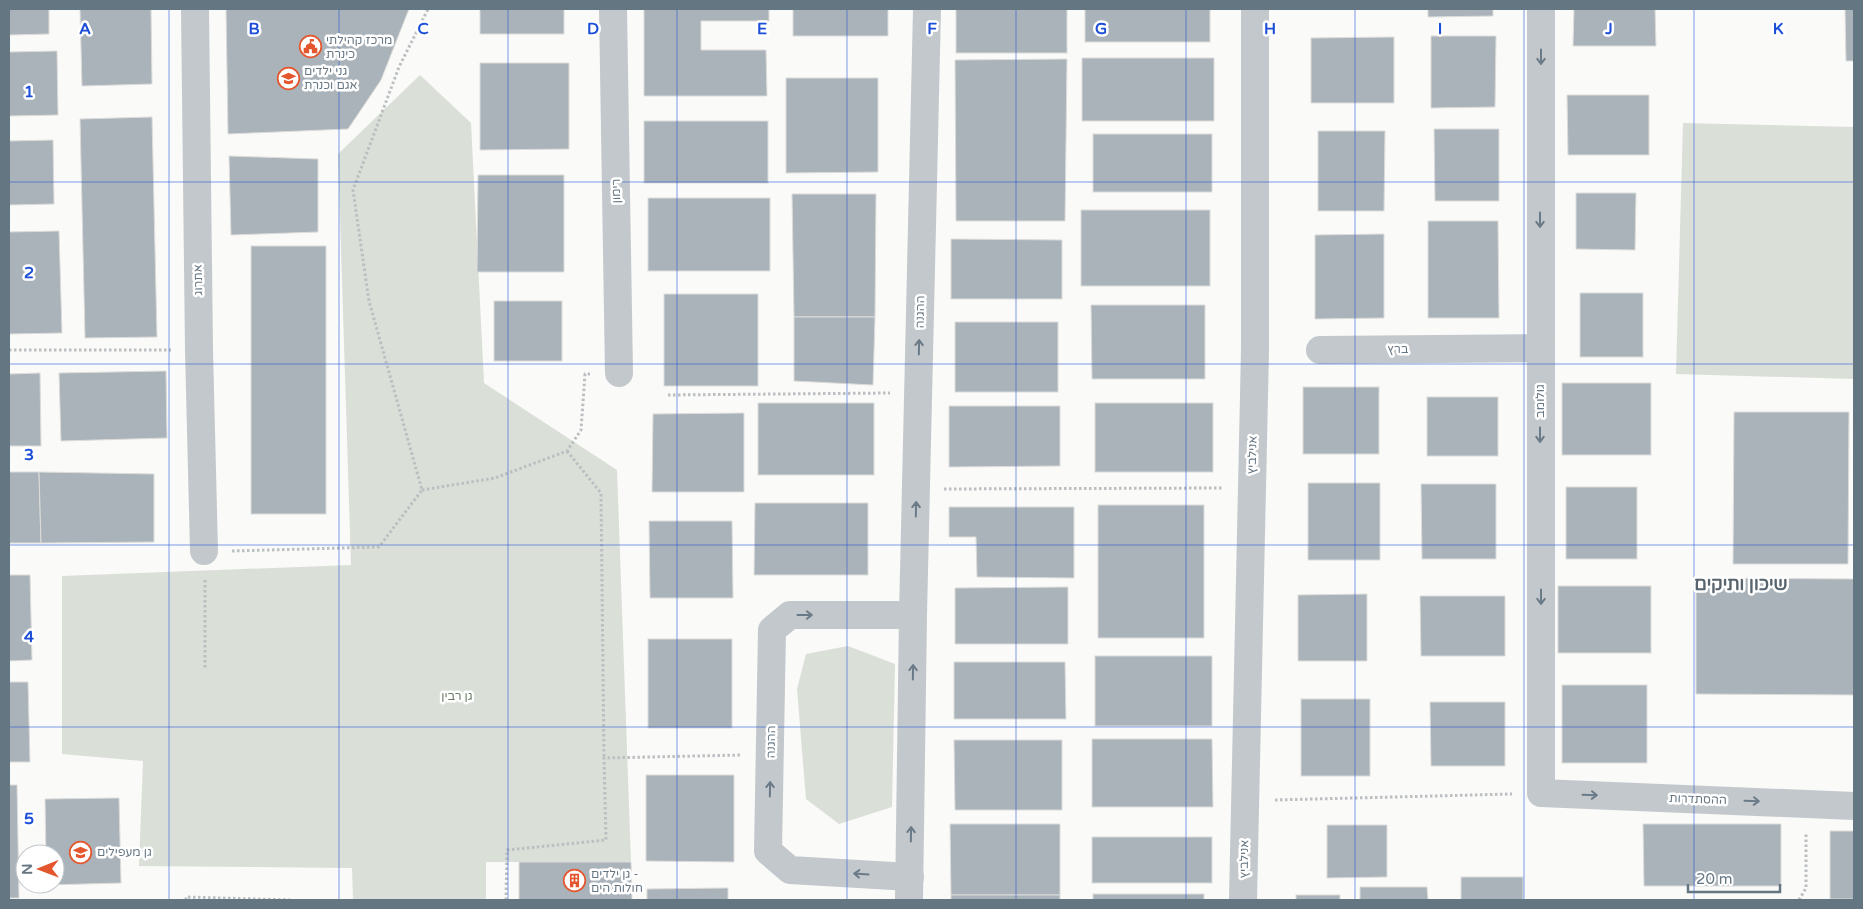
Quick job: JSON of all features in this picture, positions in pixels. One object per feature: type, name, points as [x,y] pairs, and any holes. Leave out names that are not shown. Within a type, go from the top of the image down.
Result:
[{"type":"street","name":"אתרוג","points":[[195,9],[199,350],[204,551]]},
{"type":"street","name":"רימון","points":[[613,9],[619,373]]},
{"type":"street","name":"ההגנה","points":[[913,615],[790,615],[772,630],[768,852],[790,870],[910,889],[913,615],[927,9]]},
{"type":"street","name":"אנילביץ","points":[[1243,900],[1256,350],[1255,9]]},
{"type":"street","name":"גולומב","points":[[1541,9],[1541,792]]},
{"type":"street","name":"ברץ","points":[[1320,350],[1540,348]]},
{"type":"street","name":"ההסתדרות","points":[[1541,792],[1854,806]]},
{"type":"path","points":[[422,490],[369,301],[353,190],[399,68],[428,9]]},
{"type":"path","points":[[9,350],[199,350]]},
{"type":"path","points":[[206,669],[204,551],[379,547],[422,490],[495,478],[566,451],[580,430],[585,374],[619,373]]},
{"type":"path","points":[[668,395],[918,393]]},
{"type":"path","points":[[506,900],[507,850],[606,840],[601,493],[566,451]]},
{"type":"path","points":[[916,489],[1220,489]]},
{"type":"path","points":[[604,758],[770,754]]},
{"type":"path","points":[[1245,801],[1541,792]]},
{"type":"path","points":[[1799,900],[1806,888],[1807,804]]},
{"type":"path","points":[[186,900],[186,897],[290,900]]},
{"type":"green space","name":"גן רבין","points":[[420,75],[471,123],[484,383],[617,470],[631,862],[486,862],[486,900],[353,900],[352,868],[139,866],[143,761],[62,754],[62,576],[351,565],[338,154]]},
{"type":"green space","points":[[1683,123],[1854,127],[1854,379],[1676,374]]},
{"type":"green space","points":[[848,646],[895,664],[892,807],[839,824],[806,799],[797,689],[806,654]]},
{"type":"building","points":[[9,9],[49,9],[49,34],[9,35]]},
{"type":"building","points":[[80,9],[151,9],[152,84],[82,86]]},
{"type":"building","name":"מרכז קהילתי כינרת","points":[[226,9],[409,9],[381,80],[348,129],[228,134]]},
{"type":"building","points":[[480,9],[564,9],[564,34],[480,34]]},
{"type":"building","points":[[644,9],[769,9],[769,21],[701,21],[701,50],[766,50],[767,96],[644,96]]},
{"type":"building","points":[[793,9],[888,9],[888,36],[793,36]]},
{"type":"building","points":[[956,9],[1067,9],[1067,53],[956,53]]},
{"type":"building","points":[[1085,9],[1210,9],[1210,42],[1085,42]]},
{"type":"building","points":[[1428,9],[1493,9],[1493,16],[1428,17]]},
{"type":"building","points":[[1574,9],[1655,9],[1656,46],[1573,46]]},
{"type":"building","points":[[1845,9],[1854,9],[1854,61],[1846,61]]},
{"type":"building","points":[[1431,36],[1496,36],[1495,107],[1431,108]]},
{"type":"building","points":[[1394,37],[1394,103],[1311,103],[1311,38]]},
{"type":"building","points":[[57,51],[58,115],[9,116],[9,52]]},
{"type":"building","points":[[1082,58],[1214,58],[1214,121],[1082,121]]},
{"type":"building","points":[[1067,59],[1065,221],[956,221],[955,60]]},
{"type":"building","points":[[480,63],[569,63],[569,149],[480,150]]},
{"type":"building","points":[[786,78],[878,78],[878,172],[786,173]]},
{"type":"building","points":[[1567,95],[1649,95],[1649,155],[1568,155]]},
{"type":"building","points":[[152,117],[157,337],[85,338],[80,119]]},
{"type":"building","points":[[644,121],[768,121],[768,183],[644,183]]},
{"type":"building","points":[[1434,129],[1499,129],[1499,201],[1435,201]]},
{"type":"building","points":[[1318,131],[1385,131],[1384,211],[1318,211]]},
{"type":"building","points":[[1093,134],[1212,134],[1212,192],[1093,192]]},
{"type":"building","points":[[53,140],[54,204],[9,205],[9,141]]},
{"type":"building","points":[[229,156],[318,159],[318,232],[231,235]]},
{"type":"building","points":[[478,175],[564,175],[564,272],[477,272]]},
{"type":"building","points":[[1576,193],[1636,193],[1635,250],[1576,249]]},
{"type":"building","points":[[792,194],[876,194],[875,317],[794,317]]},
{"type":"building","points":[[648,198],[770,198],[770,271],[648,271]]},
{"type":"building","points":[[1081,210],[1210,210],[1210,286],[1081,286]]},
{"type":"building","points":[[1428,221],[1498,221],[1499,318],[1428,318]]},
{"type":"building","points":[[59,231],[62,333],[9,334],[9,232]]},
{"type":"building","points":[[1384,234],[1384,318],[1315,319],[1315,235]]},
{"type":"building","points":[[951,239],[1062,240],[1062,299],[951,299]]},
{"type":"building","points":[[251,246],[326,246],[326,514],[251,514]]},
{"type":"building","points":[[1580,293],[1643,293],[1643,357],[1580,357]]},
{"type":"building","points":[[664,294],[758,294],[758,386],[664,386]]},
{"type":"building","points":[[494,301],[562,301],[562,361],[494,361]]},
{"type":"building","points":[[1091,305],[1205,305],[1205,379],[1092,379]]},
{"type":"building","points":[[794,317],[875,317],[873,385],[794,381]]},
{"type":"building","points":[[955,322],[1058,322],[1058,392],[955,392]]},
{"type":"building","points":[[166,371],[167,438],[61,441],[59,373]]},
{"type":"building","points":[[40,373],[41,446],[9,446],[9,374]]},
{"type":"building","points":[[1562,383],[1651,383],[1651,455],[1562,455]]},
{"type":"building","points":[[1303,387],[1379,387],[1379,454],[1303,454]]},
{"type":"building","points":[[1427,397],[1498,397],[1498,456],[1427,456]]},
{"type":"building","points":[[758,403],[874,403],[874,475],[758,475]]},
{"type":"building","points":[[1095,403],[1213,403],[1213,472],[1095,472]]},
{"type":"building","points":[[949,406],[1060,406],[1060,466],[949,467]]},
{"type":"building","points":[[1734,412],[1849,412],[1848,564],[1733,564]]},
{"type":"building","points":[[744,413],[744,492],[652,492],[653,414]]},
{"type":"building","points":[[9,472],[39,472],[41,543],[9,543]]},
{"type":"building","points":[[39,472],[154,474],[154,542],[41,543]]},
{"type":"building","points":[[1308,483],[1380,483],[1380,560],[1308,560]]},
{"type":"building","points":[[1421,484],[1496,484],[1496,559],[1422,559]]},
{"type":"building","points":[[1566,487],[1637,487],[1637,559],[1566,559]]},
{"type":"building","points":[[755,503],[868,503],[868,575],[754,575]]},
{"type":"building","points":[[1098,505],[1204,505],[1204,638],[1098,638]]},
{"type":"building","points":[[949,507],[1074,507],[1074,578],[977,577],[976,537],[949,537]]},
{"type":"building","points":[[649,521],[732,521],[733,598],[650,598]]},
{"type":"building","points":[[9,575],[30,575],[32,660],[9,661]]},
{"type":"building","points":[[1696,578],[1854,579],[1854,695],[1696,694]]},
{"type":"building","points":[[1558,586],[1651,586],[1651,653],[1558,653]]},
{"type":"building","points":[[1068,587],[1068,644],[955,644],[955,588]]},
{"type":"building","points":[[1367,594],[1367,661],[1298,661],[1298,595]]},
{"type":"building","points":[[1420,596],[1505,596],[1505,656],[1421,656]]},
{"type":"building","points":[[648,639],[732,639],[732,728],[648,728]]},
{"type":"building","points":[[1095,656],[1212,656],[1212,726],[1095,726]]},
{"type":"building","points":[[954,662],[1065,662],[1066,719],[954,719]]},
{"type":"building","points":[[9,682],[28,682],[30,762],[9,762]]},
{"type":"building","points":[[1562,685],[1647,685],[1647,763],[1562,763]]},
{"type":"building","points":[[1301,699],[1370,699],[1370,776],[1301,776]]},
{"type":"building","points":[[1430,702],[1505,702],[1505,766],[1431,766]]},
{"type":"building","points":[[1092,739],[1212,739],[1213,807],[1092,807]]},
{"type":"building","points":[[954,740],[1062,740],[1062,810],[955,810]]},
{"type":"building","points":[[646,775],[734,775],[734,862],[646,861]]},
{"type":"building","points":[[9,785],[17,785],[18,844],[15,844],[15,894],[19,894],[19,898],[9,898]]},
{"type":"building","points":[[119,798],[121,883],[65,885],[65,844],[46,844],[45,799]]},
{"type":"building","points":[[950,824],[1060,824],[1060,895],[951,895]]},
{"type":"building","points":[[1643,824],[1781,824],[1781,886],[1644,886]]},
{"type":"building","points":[[1327,825],[1387,825],[1387,877],[1327,878]]},
{"type":"building","points":[[1830,831],[1854,831],[1854,899],[1830,899]]},
{"type":"building","points":[[1092,837],[1212,837],[1212,883],[1092,883]]},
{"type":"building","name":"גן ילדים - חולות הים","points":[[519,862],[631,862],[632,900],[519,900]]},
{"type":"building","points":[[1461,877],[1523,877],[1523,900],[1461,900]]},
{"type":"building","points":[[1360,887],[1427,887],[1428,900],[1360,900]]},
{"type":"building","points":[[728,888],[728,900],[647,900],[647,889]]},
{"type":"building","points":[[1093,894],[1204,894],[1204,900],[1093,900]]},
{"type":"building","points":[[951,895],[1060,895],[1060,900],[951,900]]},
{"type":"building","points":[[1296,895],[1340,895],[1340,900],[1296,900]]},
{"type":"place","name":"מרכז קהילתי כינרת","points":[[310,47]]},
{"type":"place","name":"גני ילדים אגם וכנרת","points":[[288,78]]},
{"type":"place","name":"גן מעפילים","points":[[81,852]]},
{"type":"place","name":"גן ילדים - חולות הים","points":[[575,881]]},
{"type":"district","name":"שיכון ותיקים","points":[[1741,584]]}]
